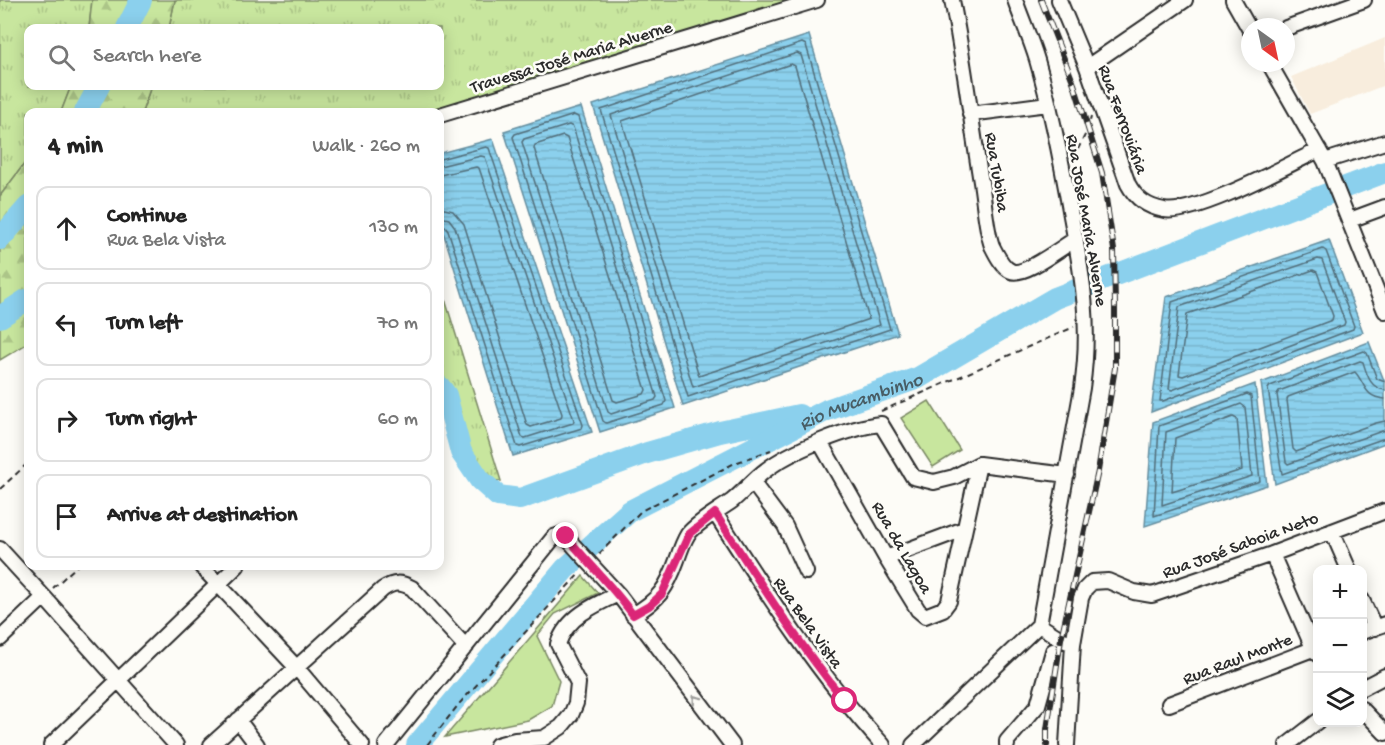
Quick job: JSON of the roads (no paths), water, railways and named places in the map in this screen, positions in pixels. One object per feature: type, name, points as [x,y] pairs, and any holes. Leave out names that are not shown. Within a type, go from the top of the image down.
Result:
[{"type":"street","name":"Travessa José Maria Alverne","points":[[444,114],[817,0]]},
{"type":"street","name":"Rua Tubiba","points":[[952,0],[964,59],[970,114],[992,245],[1001,262],[1012,272],[1023,271],[1076,239]]},
{"type":"street","name":"Rua José Maria Alverne","points":[[1016,0],[1037,60],[1048,104],[1080,258],[1087,321],[1086,361],[1039,625]]},
{"type":"street","name":"Rua Ferroviária","points":[[1059,0],[1087,67],[1128,184],[1134,196],[1146,204],[1165,211],[1188,208],[1249,184],[1385,142]]},
{"type":"street","points":[[1087,67],[1185,0]]},
{"type":"street","points":[[1233,0],[1243,18]]},
{"type":"street","points":[[1295,25],[1364,0]]},
{"type":"street","points":[[1274,72],[1324,159],[1385,311]]},
{"type":"street","points":[[970,114],[1048,104]]},
{"type":"street","points":[[1349,218],[1385,207]]},
{"type":"street","points":[[633,615],[649,606],[662,594],[689,534],[772,465],[854,429],[880,424],[913,477],[934,482],[954,477],[979,464],[1067,475]]},
{"type":"street","name":"Rua da Lagoa","points":[[820,442],[886,558],[918,610],[925,616],[943,609],[949,601],[979,464]]},
{"type":"street","points":[[753,483],[785,526],[806,572]]},
{"type":"street","name":"Rua José Saboia Neto","points":[[1073,644],[1081,598],[1085,589],[1092,582],[1108,581],[1134,592],[1152,595],[1272,554],[1385,511]]},
{"type":"street","name":"Rua Bela Vista","points":[[715,513],[768,595],[824,675],[883,745]]},
{"type":"street","points":[[886,558],[964,529]]},
{"type":"street","points":[[1332,531],[1347,565]]},
{"type":"street","points":[[386,745],[554,537],[561,534],[566,536],[618,594],[732,745]]},
{"type":"street","points":[[0,549],[176,745]]},
{"type":"street","points":[[1272,554],[1313,643]]},
{"type":"street","points":[[205,570],[296,668],[362,745]]},
{"type":"street","points":[[51,745],[233,570]]},
{"type":"street","points":[[210,745],[383,589],[393,583],[412,588],[466,647]]},
{"type":"street","points":[[497,745],[515,740],[546,741],[571,715],[578,696],[578,683],[558,644],[561,636],[577,616],[618,594]]},
{"type":"street","points":[[0,639],[44,597]]},
{"type":"street","points":[[1367,612],[1374,628]]},
{"type":"street","points":[[913,745],[1039,625],[1060,639],[1073,644],[1067,745]]},
{"type":"street","points":[[1007,745],[1007,741],[1038,705],[1053,651]]},
{"type":"street","name":"Rua Raul Monte","points":[[1169,704],[1313,651]]},
{"type":"street","points":[[1367,685],[1385,676]]},
{"type":"street","points":[[1367,714],[1385,733]]},
{"type":"street","points":[[238,720],[257,745]]},
{"type":"street","points":[[1287,745],[1313,724]]},
{"type":"water","points":[[809,35],[898,334],[683,406],[593,105]]},
{"type":"water","points":[[581,107],[675,408],[600,432],[504,131]]},
{"type":"water","points":[[493,139],[592,432],[513,456],[444,235],[444,152]]},
{"type":"water","points":[[1329,240],[1363,332],[1151,412],[1166,297]]},
{"type":"water","points":[[1369,342],[1385,383],[1385,443],[1275,484],[1261,383]]},
{"type":"water","points":[[1255,384],[1267,485],[1145,526],[1153,422]]},
{"type":"waterway","points":[[129,24],[141,0]]},
{"type":"waterway","points":[[87,108],[97,90]]},
{"type":"waterway","name":"Rio Mucambinho","points":[[417,745],[565,569],[630,511],[827,410],[918,378],[1055,298],[1385,172]]},
{"type":"waterway","points":[[0,239],[24,212]]},
{"type":"waterway","points":[[0,317],[24,301]]},
{"type":"waterway","points":[[444,392],[461,452],[480,480],[498,496],[520,499],[647,453],[720,432],[799,415]]},
{"type":"railway","points":[[1041,0],[1074,84],[1102,173],[1114,250],[1115,307],[1115,368],[1098,471],[1061,639],[1047,729],[1047,745]]}]
